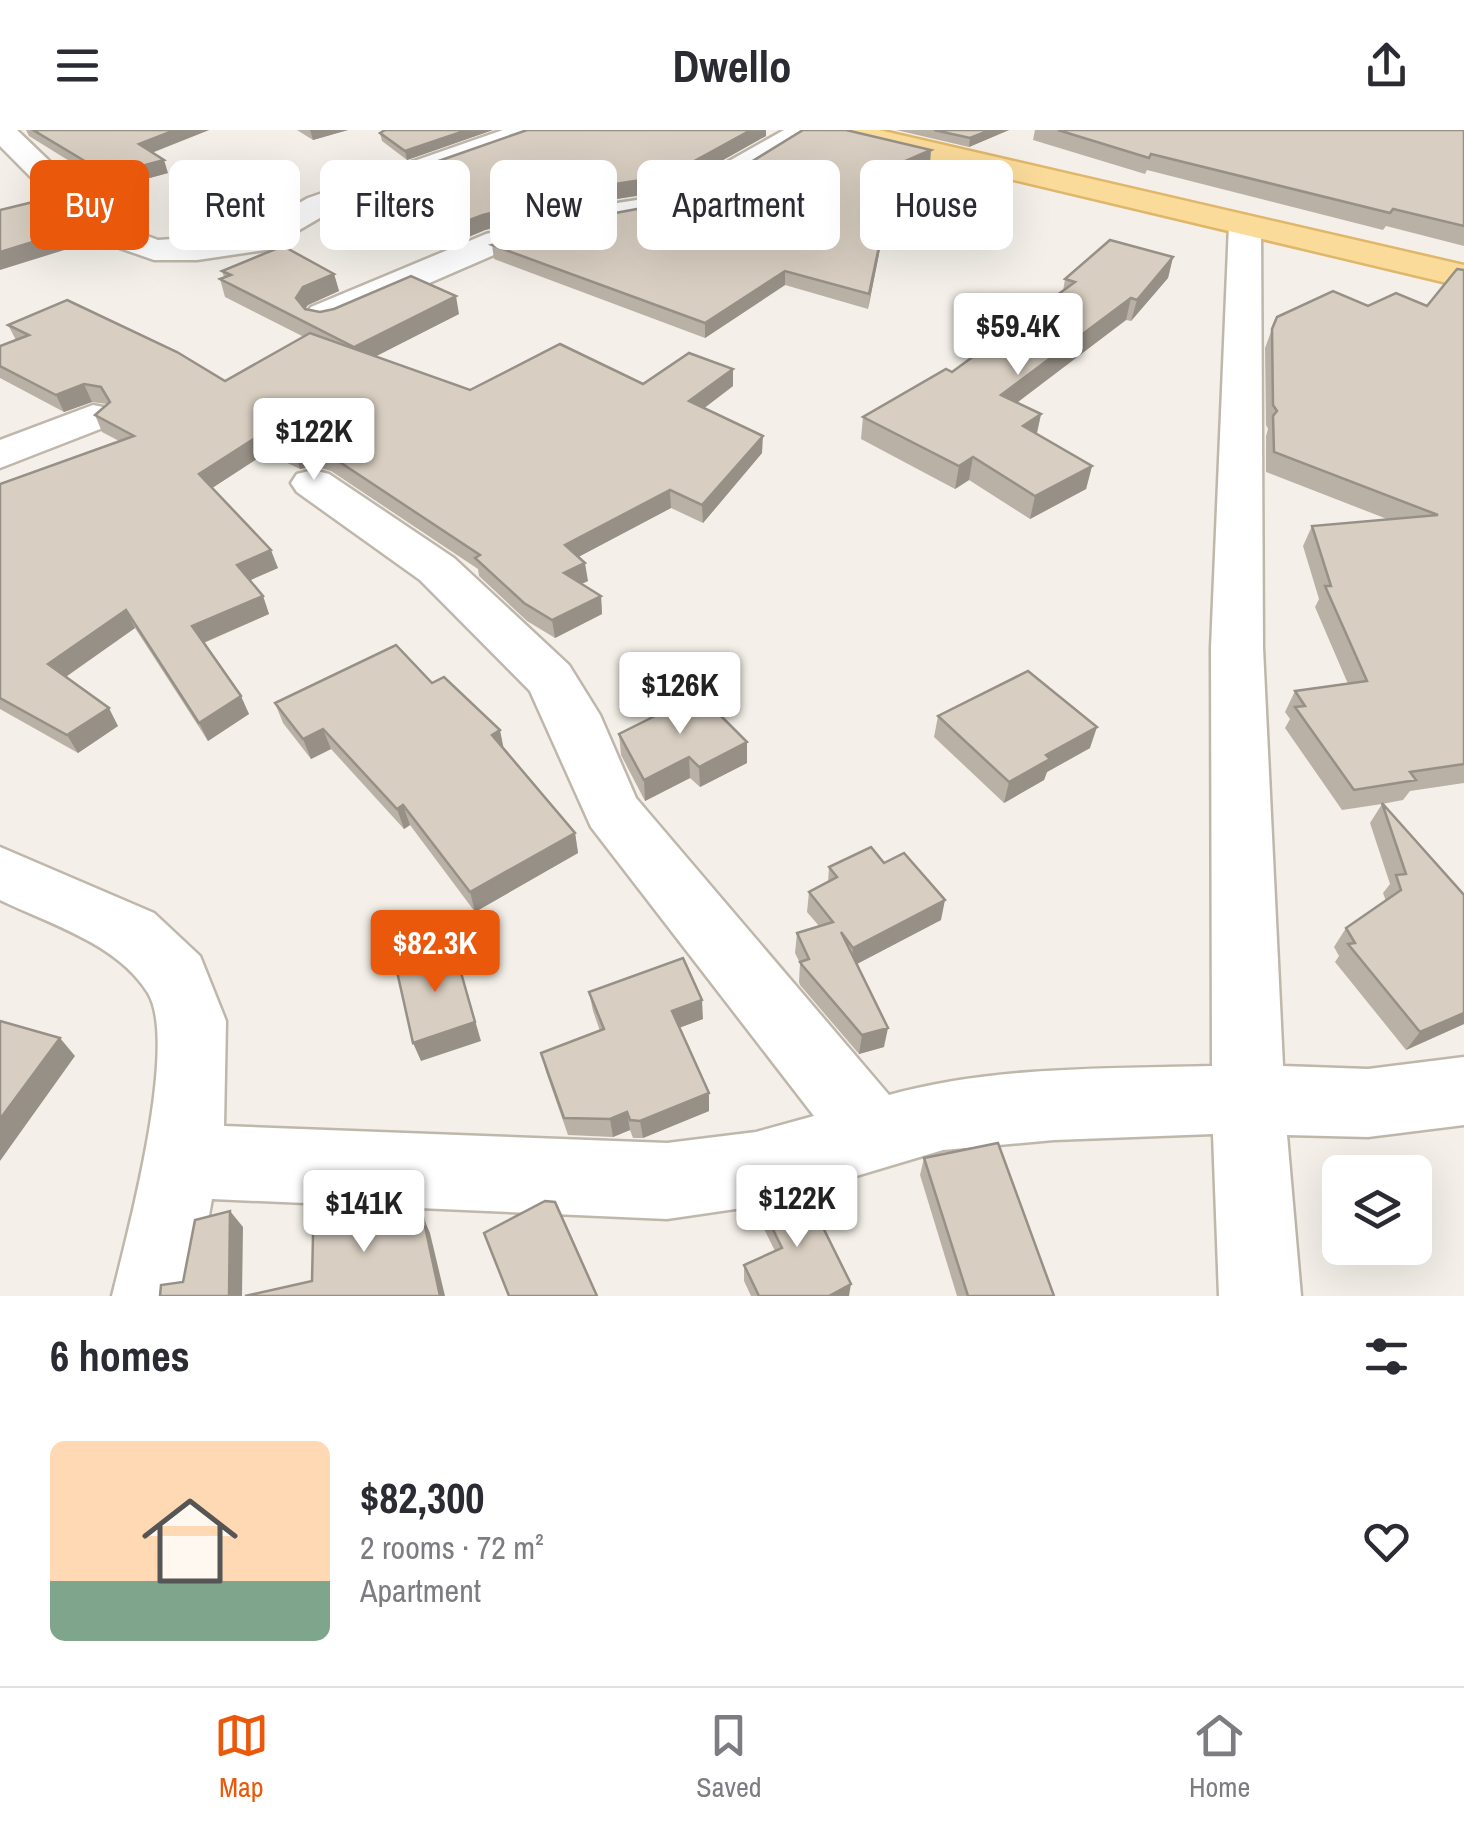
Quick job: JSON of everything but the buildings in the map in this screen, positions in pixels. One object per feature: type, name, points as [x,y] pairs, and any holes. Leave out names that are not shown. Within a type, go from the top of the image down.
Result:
[{"type":"main road","points":[[842,130],[1464,276]]},
{"type":"street","points":[[0,130],[103,231],[154,250],[197,250],[253,243],[319,205],[531,130]]},
{"type":"street","points":[[324,315],[498,241],[598,216],[678,203],[804,130]]},
{"type":"street","points":[[1246,225],[1237,648],[1248,1099],[1260,1296]]},
{"type":"street","points":[[0,455],[94,417]]},
{"type":"street","points":[[313,484],[437,569],[550,678],[572,716],[612,812],[875,1135]]},
{"type":"street","points":[[0,872],[130,932],[176,977],[192,1021],[187,1135],[147,1291]]},
{"type":"street","points":[[182,1161],[488,1171],[667,1182],[756,1169],[943,1115],[1054,1105],[1248,1099],[1368,1102],[1464,1091]]}]
